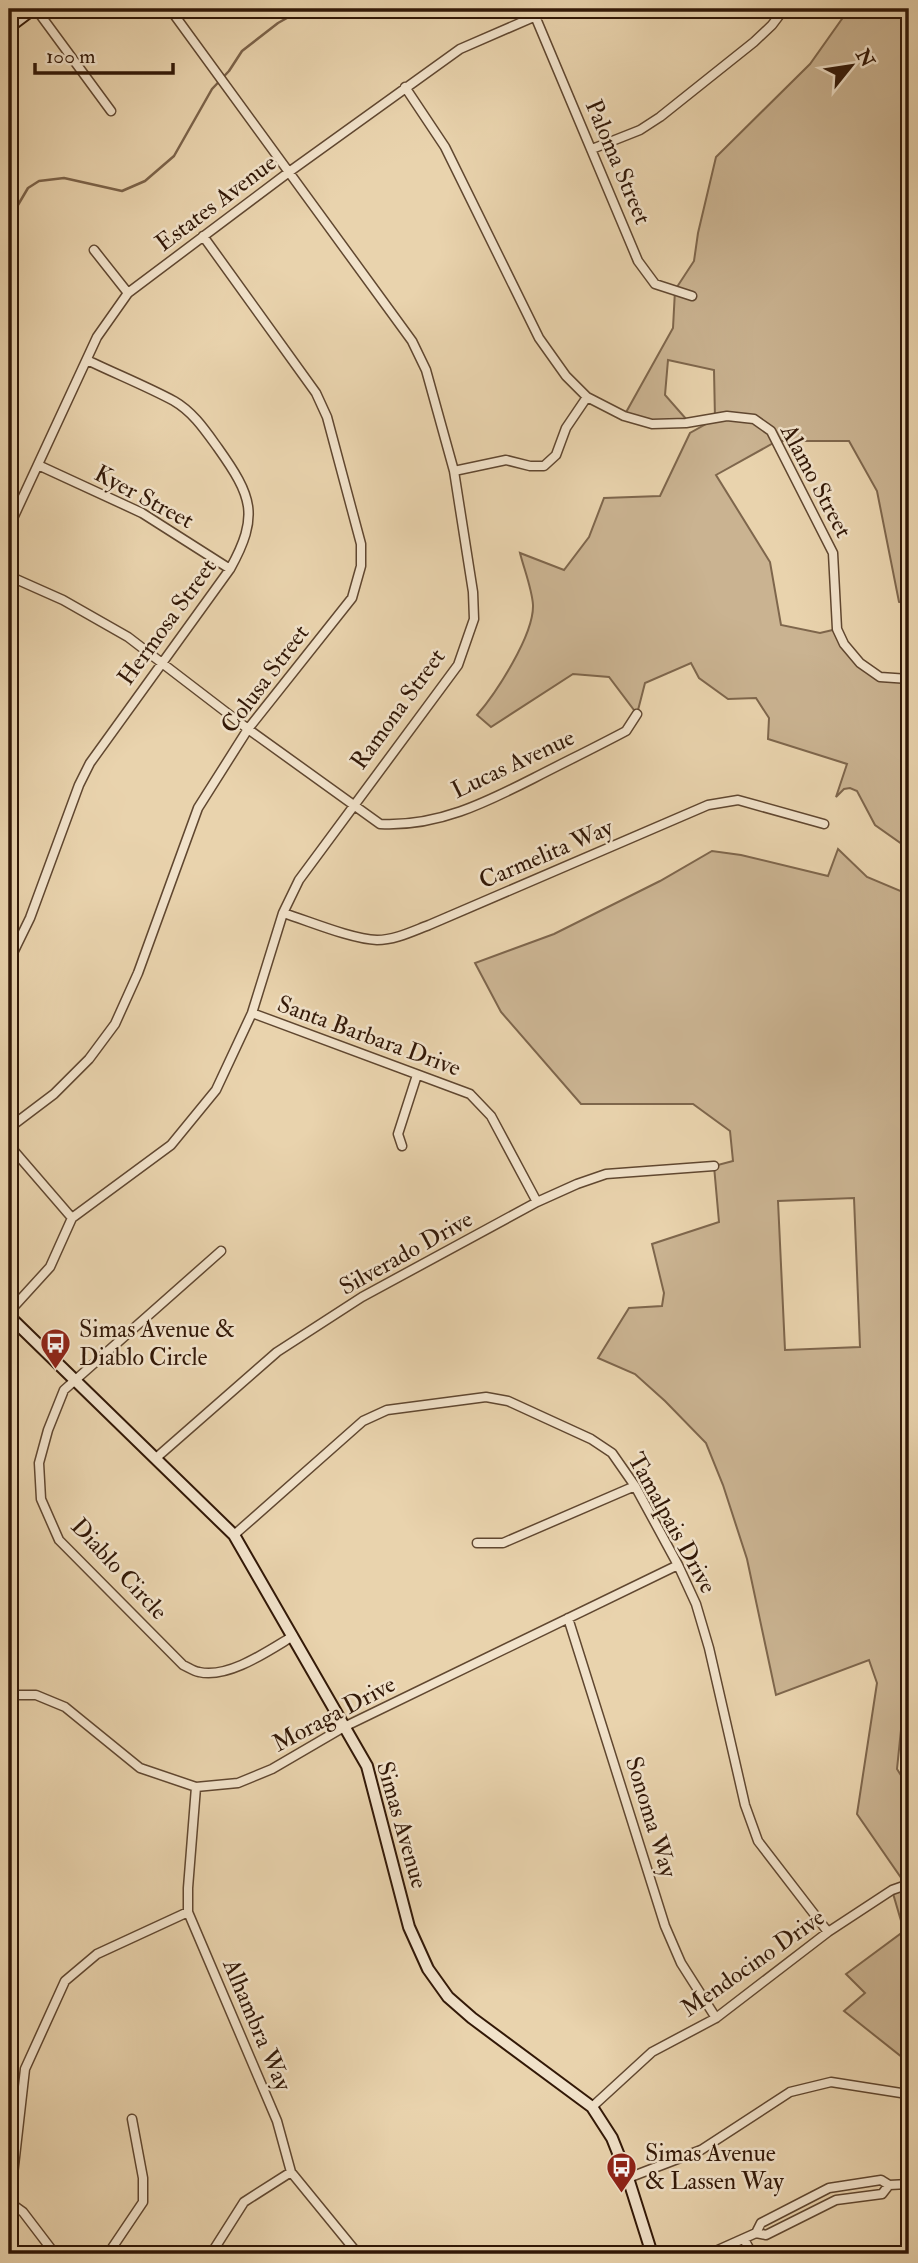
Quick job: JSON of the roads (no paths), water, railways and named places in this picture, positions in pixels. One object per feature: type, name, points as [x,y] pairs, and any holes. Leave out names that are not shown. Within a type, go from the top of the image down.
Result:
[{"type":"street","points":[[9,27],[35,9],[111,111]]},
{"type":"street","name":"Ramona Street","points":[[9,1314],[50,1267],[72,1218],[171,1145],[216,1090],[252,1013],[283,913],[299,880],[458,665],[474,619],[473,592],[454,471],[426,370],[412,341],[170,9]]},
{"type":"street","name":"Estates Avenue","points":[[9,526],[97,337],[128,293],[289,172],[460,49],[552,9]]},
{"type":"street","points":[[592,149],[639,130],[660,117],[754,42],[784,9]]},
{"type":"street","name":"Paloma Street","points":[[535,16],[638,261],[656,284],[692,296]]},
{"type":"street","name":"Alamo Street","points":[[405,87],[446,147],[539,338],[566,376],[587,397],[624,416],[652,424],[687,424],[727,416],[754,419],[771,430],[833,552],[837,629],[844,644],[860,663],[880,677],[909,679]]},
{"type":"street","name":"Colusa Street","points":[[9,1128],[54,1094],[89,1059],[115,1024],[138,973],[198,808],[248,729],[352,598],[361,566],[361,544],[327,417],[316,393],[203,236]]},
{"type":"street","points":[[94,250],[128,293]]},
{"type":"street","name":"Hermosa Street","points":[[9,961],[30,918],[79,785],[90,763],[230,569],[244,543],[248,520],[247,497],[241,481],[200,422],[175,402],[87,360]]},
{"type":"street","points":[[454,471],[506,460],[530,466],[544,466],[556,455],[566,428],[587,397]]},
{"type":"street","name":"Kyer Street","points":[[38,465],[142,513],[230,569]]},
{"type":"street","name":"Lucas Avenue","points":[[9,576],[63,600],[128,637],[248,729],[380,824],[425,822],[475,808],[626,731],[637,714]]},
{"type":"street","name":"Carmelita Way","points":[[283,913],[364,938],[379,940],[429,925],[708,805],[738,800],[824,824]]},
{"type":"street","name":"Santa Barbara Drive","points":[[252,1013],[470,1094],[491,1116],[537,1202]]},
{"type":"street","points":[[402,1146],[398,1134],[417,1075]]},
{"type":"street","points":[[9,1145],[72,1218]]},
{"type":"street","name":"Silverado Drive","points":[[156,1458],[277,1352],[362,1297],[537,1202],[606,1174],[714,1166]]},
{"type":"street","name":"Diablo Circle","points":[[221,1251],[64,1390],[48,1430],[39,1463],[41,1499],[60,1540],[183,1665],[199,1672],[222,1672],[254,1659],[293,1636]]},
{"type":"street","name":"Simas Avenue","points":[[9,1314],[234,1535],[367,1766],[409,1927],[428,1969],[448,1997],[472,2018],[592,2107],[612,2138],[652,2254]]},
{"type":"street","name":"Tamalpais Drive","points":[[234,1535],[363,1421],[387,1409],[486,1397],[508,1401],[591,1439],[612,1454],[635,1486],[678,1565],[696,1604],[709,1648],[745,1805],[758,1841],[828,1932]]},
{"type":"street","points":[[477,1543],[503,1543],[635,1486]]},
{"type":"street","name":"Moraga Drive","points":[[9,1695],[36,1695],[65,1707],[140,1768],[196,1787],[238,1783],[272,1769],[344,1727],[678,1565]]},
{"type":"street","name":"Sonoma Way","points":[[568,1618],[664,1926],[681,1963],[716,2018]]},
{"type":"street","name":"Alhambra Way","points":[[196,1787],[188,1912],[277,2121],[291,2172],[358,2254]]},
{"type":"street","name":"Mendocino Drive","points":[[592,2107],[652,2052],[716,2018],[828,1932],[892,1890],[909,1885]]},
{"type":"street","points":[[9,2210],[24,2069],[65,1982],[97,1954],[188,1912]]},
{"type":"street","points":[[628,2178],[701,2150],[790,2092],[831,2082],[901,2093]]},
{"type":"street","points":[[108,2254],[143,2202],[143,2178],[132,2119]]},
{"type":"street","points":[[211,2254],[244,2202],[291,2172]]},
{"type":"street","points":[[709,2254],[756,2233],[761,2224],[829,2188],[881,2180],[889,2185],[909,2184]]},
{"type":"street","points":[[756,2233],[766,2235],[836,2200],[882,2194],[889,2185]]},
{"type":"street","points":[[9,2202],[23,2212],[55,2254]]},
{"type":"street","points":[[744,2239],[752,2254]]},
{"type":"waterway","points":[[9,322],[14,302],[15,278],[11,244],[15,210],[28,188],[39,181],[64,178],[122,191],[145,181],[174,156],[212,89],[229,71],[242,51],[278,23],[303,9]]},
{"type":"place","name":"Simas Avenue & Diablo Circle","points":[[56,1370]]},
{"type":"place","name":"Simas Avenue & Lassen Way","points":[[622,2194]]}]
